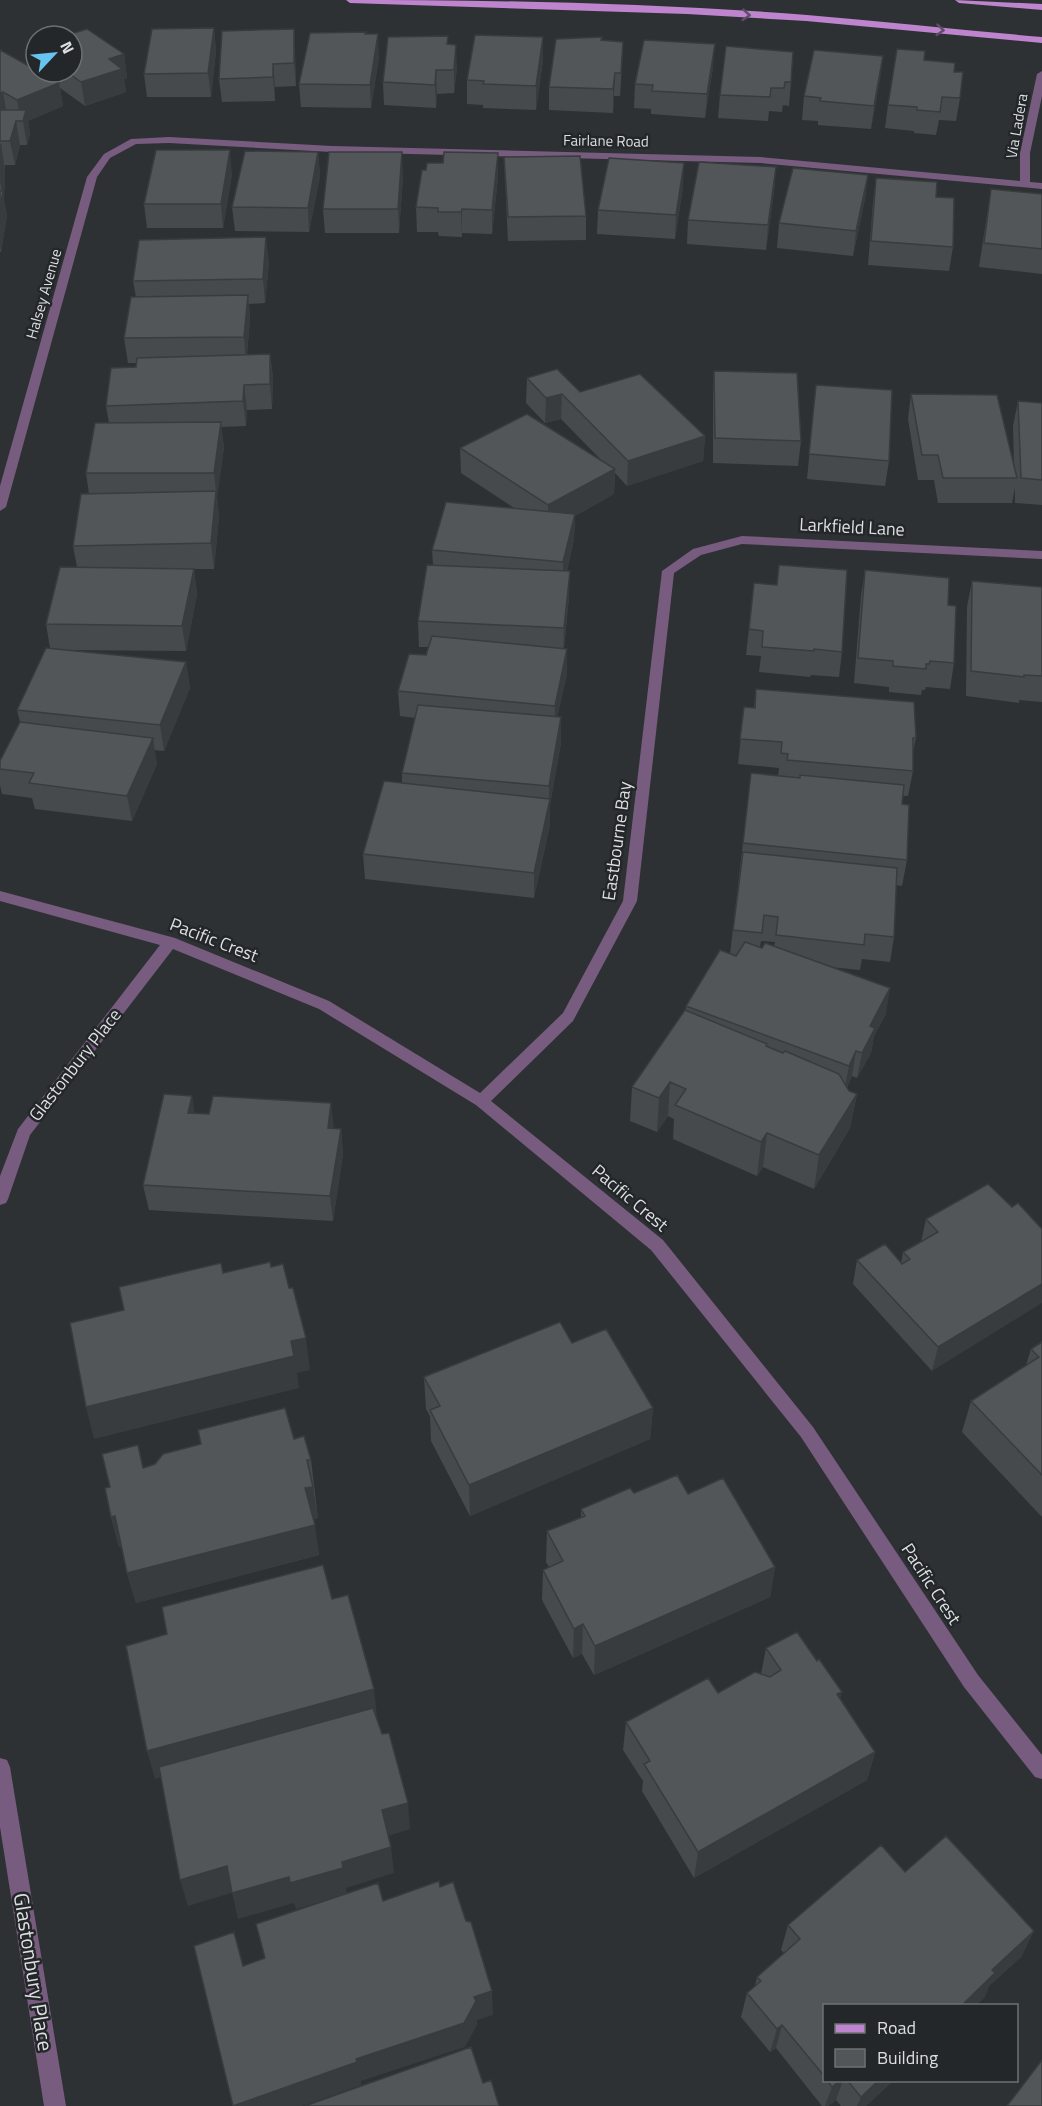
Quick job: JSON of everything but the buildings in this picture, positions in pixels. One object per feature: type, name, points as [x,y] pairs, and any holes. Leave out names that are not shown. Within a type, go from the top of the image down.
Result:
[{"type":"main road","points":[[350,0],[687,11],[818,19],[1042,40]]},
{"type":"main road","points":[[959,0],[1042,7]]},
{"type":"street","name":"Via Ladera","points":[[1025,183],[1025,153],[1042,74]]},
{"type":"street","name":"Fairlane Road","points":[[169,140],[333,149],[760,160],[1042,186]]},
{"type":"street","name":"Halsey Avenue","points":[[0,507],[92,177],[107,156],[134,141],[169,140]]},
{"type":"street","name":"Larkfield Lane","points":[[668,571],[698,552],[742,540],[1042,555]]},
{"type":"street","name":"Eastbourne Bay","points":[[482,1101],[568,1017],[630,902],[668,571]]},
{"type":"street","name":"Pacific Crest","points":[[0,896],[170,942],[324,1005],[482,1101],[657,1245],[807,1432],[971,1681],[1042,1770]]},
{"type":"street","name":"Glastonbury Place","points":[[0,1199],[23,1133],[170,942]]},
{"type":"street","name":"Glastonbury Place","points":[[0,1767],[55,2106]]}]
